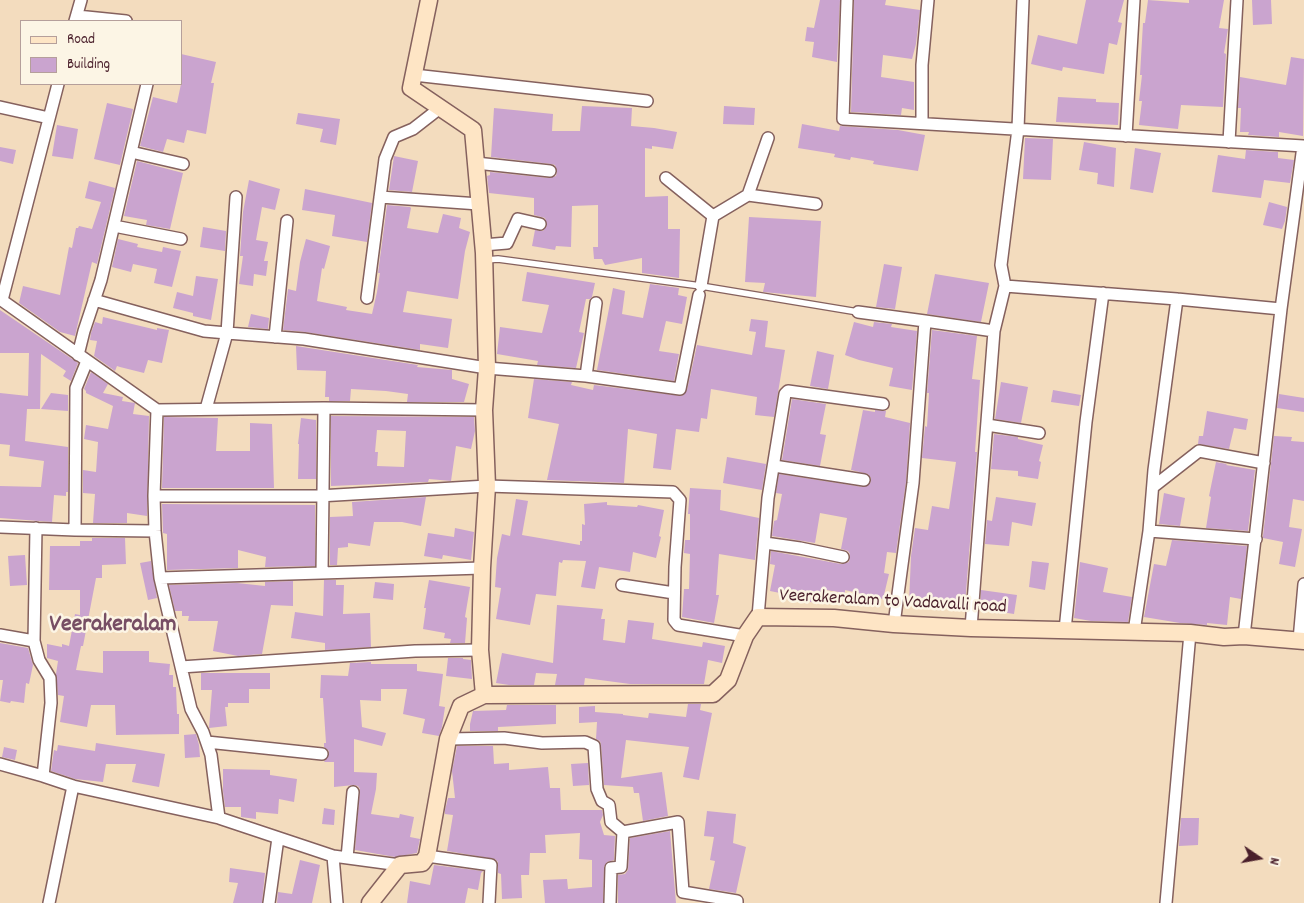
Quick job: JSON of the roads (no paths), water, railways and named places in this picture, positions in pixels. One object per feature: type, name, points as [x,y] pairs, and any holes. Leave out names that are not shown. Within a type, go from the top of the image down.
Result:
[{"type":"street","points":[[81,0],[76,19],[101,20]]},
{"type":"street","points":[[430,0],[411,88],[472,130],[484,253],[487,368],[484,410],[487,486],[480,650],[484,695]]},
{"type":"street","points":[[847,0],[843,118],[1304,146],[1281,309],[1244,636]]},
{"type":"street","points":[[922,123],[922,65],[928,0]]},
{"type":"street","points":[[971,628],[994,331],[1005,286],[1001,265],[1018,129],[1023,0]]},
{"type":"street","points":[[1126,136],[1134,0]]},
{"type":"street","points":[[1229,142],[1237,0]]},
{"type":"street","points":[[414,75],[647,101]]},
{"type":"street","points":[[58,85],[1,299],[157,410],[324,408],[484,410]]},
{"type":"street","points":[[75,530],[76,388],[83,358],[84,331],[101,280],[147,85]]},
{"type":"street","points":[[0,107],[49,118]]},
{"type":"street","points":[[367,298],[385,159],[394,137],[413,129],[440,108]]},
{"type":"street","points":[[748,195],[768,138]]},
{"type":"street","points":[[131,152],[183,164]]},
{"type":"street","points":[[476,163],[550,170]]},
{"type":"street","points":[[666,178],[713,216]]},
{"type":"street","points":[[94,300],[204,331],[304,339],[487,368],[586,376],[680,389],[713,216],[748,195],[816,204]]},
{"type":"street","points":[[206,409],[227,333],[236,197]]},
{"type":"street","points":[[380,197],[479,204]]},
{"type":"street","points":[[484,253],[506,243],[518,219],[540,224]]},
{"type":"street","points":[[275,337],[287,221]]},
{"type":"street","points":[[114,226],[181,239]]},
{"type":"street","points":[[1005,286],[1177,298],[1281,309]]},
{"type":"street","points":[[1065,630],[1086,422],[1103,293]]},
{"type":"street","points":[[1134,632],[1149,530],[1152,488],[1177,298]]},
{"type":"street","points":[[586,376],[596,303]]},
{"type":"street","points":[[858,312],[994,331]]},
{"type":"street","points":[[894,624],[913,483],[926,322]]},
{"type":"street","points":[[758,618],[768,498],[785,394],[788,390],[883,404]]},
{"type":"street","points":[[322,573],[324,408]]},
{"type":"street","points":[[157,410],[154,531],[160,578],[191,709],[207,742],[211,755],[219,818]]},
{"type":"street","points":[[987,425],[1039,433]]},
{"type":"street","points":[[1152,488],[1199,451],[1264,463]]},
{"type":"street","points":[[774,466],[864,480]]},
{"type":"street","points":[[154,496],[324,496],[487,486],[673,492],[680,500],[674,567],[674,620],[678,625],[745,636]]},
{"type":"street","points":[[0,527],[154,531]]},
{"type":"street","points":[[36,528],[34,641],[39,660],[50,678],[51,704],[50,727],[43,776]]},
{"type":"street","points":[[1149,530],[1256,539]]},
{"type":"street","points":[[764,543],[843,557]]},
{"type":"street","points":[[160,578],[482,568]]},
{"type":"street","points":[[1302,641],[1304,584]]},
{"type":"street","points":[[622,585],[674,593]]},
{"type":"street","name":"Veerakeralam to Vadavalli road","points":[[427,856],[448,738],[461,706],[484,695],[713,694],[728,680],[745,636],[758,618],[834,618],[894,624],[971,628],[1190,633],[1224,637],[1244,636],[1302,641]]},
{"type":"street","points":[[1166,903],[1190,633]]},
{"type":"street","points":[[0,635],[34,641]]},
{"type":"street","points":[[181,667],[415,651],[480,650]]},
{"type":"street","points":[[448,738],[504,738],[542,743],[585,742],[594,746],[597,789],[602,801],[609,804],[611,822],[623,832]]},
{"type":"street","points":[[207,742],[322,754]]},
{"type":"street","points":[[0,764],[73,786],[219,818],[332,856],[400,865],[422,863],[427,856],[491,865],[489,903]]},
{"type":"street","points":[[49,903],[73,786]]},
{"type":"street","points":[[347,858],[353,792]]},
{"type":"street","points":[[623,832],[678,822],[683,892],[737,901],[737,903]]},
{"type":"street","points":[[610,903],[611,868],[621,867],[623,832]]},
{"type":"street","points":[[268,903],[278,838]]},
{"type":"street","points":[[332,856],[338,903]]},
{"type":"street","points":[[370,903],[400,865]]},
{"type":"lane","points":[[484,253],[498,259],[700,291],[858,312]]},
{"type":"district","name":"Veerakeralam","points":[[113,627]]}]
